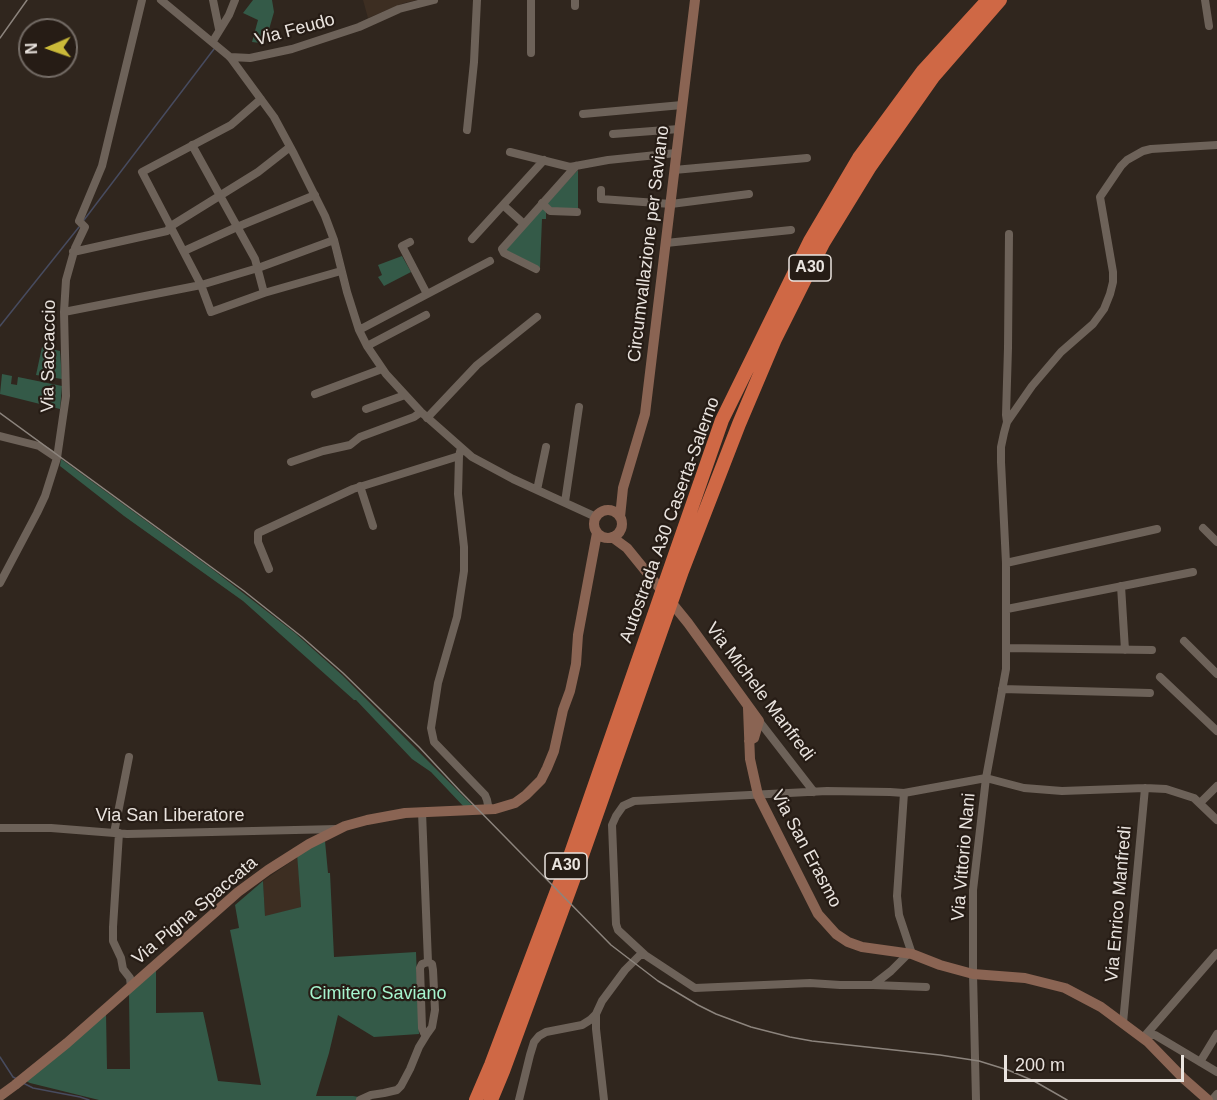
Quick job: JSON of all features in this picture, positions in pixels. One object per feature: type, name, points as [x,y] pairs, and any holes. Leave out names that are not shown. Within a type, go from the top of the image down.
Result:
[{"type":"highway","name":"Autostrada A30 Caserta-Salerno","points":[[491,1100],[580,861],[654,631],[675,554],[722,420],[810,241],[859,158],[923,71],[988,0]]},
{"type":"highway","name":"Autostrada A30 Caserta-Salerno","points":[[476,1100],[654,631],[682,571],[775,339],[822,243],[869,168],[933,77],[1000,0]]},
{"type":"main road","name":"Circumvallazione per Saviano","points":[[620,517],[623,488],[645,414],[695,0]]},
{"type":"main road","name":"Circumvallazione per Saviano","points":[[608,510],[623,488]]},
{"type":"main road","points":[[492,810],[515,803],[526,795],[541,780],[554,751],[576,664],[577,640],[597,532],[596,517],[603,511],[615,512],[620,517],[627,548]]},
{"type":"main road","points":[[591,568],[610,538],[619,533],[621,529]]},
{"type":"main road","points":[[597,532],[627,548]]},
{"type":"main road","name":"Via Michele Manfredi","points":[[627,548],[678,612],[748,708]]},
{"type":"main road","name":"Via San Erasmo","points":[[748,708],[753,732],[750,759],[758,795],[818,914],[836,934],[862,947],[910,953],[940,965],[973,974],[1025,978],[1065,988],[1101,1007],[1124,1023],[1146,1040],[1183,1078],[1210,1100]]},
{"type":"main road","name":"Via Pigna Spaccata","points":[[0,1096],[20,1082],[131,987],[238,892],[291,855],[339,829],[385,816],[422,812],[492,810]]},
{"type":"street","name":"Via Saccaccio","points":[[0,583],[45,496],[57,458],[66,396],[64,312],[66,280],[102,166],[142,0]]},
{"type":"street","points":[[161,0],[230,57],[261,99],[290,147],[325,216],[359,330],[382,369],[460,452],[596,517]]},
{"type":"street","points":[[213,0],[219,29]]},
{"type":"street","points":[[213,41],[229,15],[235,0]]},
{"type":"street","name":"Via Feudo","points":[[230,57],[250,58],[311,44],[359,27],[399,9],[434,0]]},
{"type":"street","points":[[467,130],[477,0]]},
{"type":"street","points":[[531,0],[531,53]]},
{"type":"street","points":[[1205,0],[1209,26]]},
{"type":"street","points":[[239,68],[250,58]]},
{"type":"street","points":[[261,99],[231,125],[142,172],[201,285],[211,312],[264,293],[341,271]]},
{"type":"street","points":[[583,114],[682,105]]},
{"type":"street","points":[[613,134],[680,129]]},
{"type":"street","points":[[192,145],[255,259],[264,293]]},
{"type":"street","points":[[1007,422],[1047,368],[1061,352],[1093,324],[1104,309],[1113,282],[1113,272],[1100,197],[1120,166],[1126,160],[1151,149],[1217,145]]},
{"type":"street","points":[[73,252],[167,231],[171,226],[220,194],[258,172],[290,147]]},
{"type":"street","points":[[510,152],[570,167],[608,160],[676,153]]},
{"type":"street","points":[[675,170],[807,158]]},
{"type":"street","points":[[472,239],[544,160]]},
{"type":"street","points":[[536,269],[502,251],[576,166]]},
{"type":"street","points":[[601,190],[601,199],[671,204],[749,194]]},
{"type":"street","points":[[184,251],[315,195]]},
{"type":"street","points":[[542,203],[550,211],[577,212]]},
{"type":"street","points":[[503,205],[524,224]]},
{"type":"street","points":[[666,243],[791,230]]},
{"type":"street","points":[[1007,422],[1009,234]]},
{"type":"street","points":[[64,312],[201,285],[258,268],[334,240]]},
{"type":"street","points":[[410,242],[402,246],[427,294]]},
{"type":"street","points":[[359,330],[490,261]]},
{"type":"street","points":[[367,346],[426,315]]},
{"type":"street","points":[[291,462],[350,445],[360,437],[424,415],[477,365],[537,317]]},
{"type":"street","points":[[315,394],[382,369]]},
{"type":"street","points":[[366,409],[405,395]]},
{"type":"street","points":[[565,502],[579,407]]},
{"type":"street","name":"Via Vittorio Nani","points":[[976,1100],[973,890],[986,778],[1006,669],[1006,563],[1001,447],[1007,422]]},
{"type":"street","points":[[0,436],[39,446],[57,458]]},
{"type":"street","points":[[537,490],[546,447]]},
{"type":"street","points":[[269,569],[258,542],[258,533],[360,486],[460,452]]},
{"type":"street","points":[[460,452],[458,495],[464,547],[464,571],[458,617],[438,683],[431,728],[434,742],[485,795],[492,810]]},
{"type":"street","points":[[360,486],[373,526]]},
{"type":"street","points":[[1203,528],[1217,542]]},
{"type":"street","points":[[1006,563],[1157,529]]},
{"type":"street","points":[[1007,609],[1193,572]]},
{"type":"street","points":[[1121,586],[1125,650]]},
{"type":"street","points":[[1184,640],[1217,674]]},
{"type":"street","points":[[1007,648],[1152,650]]},
{"type":"street","points":[[1160,677],[1217,731]]},
{"type":"street","points":[[1002,688],[1150,693]]},
{"type":"street","points":[[753,732],[771,736]]},
{"type":"street","name":"Via Michele Manfredi","points":[[753,732],[771,736],[814,792]]},
{"type":"street","points":[[129,757],[116,833],[113,941],[121,958],[123,969],[130,978],[131,987]]},
{"type":"street","points":[[926,987],[840,986],[810,983],[695,988],[645,955],[618,930],[612,825],[616,816],[623,806],[634,801],[814,792],[904,793],[986,778],[1024,788],[1062,791],[1166,789],[1197,800],[1217,820]]},
{"type":"street","points":[[1197,800],[1217,786]]},
{"type":"street","name":"Via Enrico Manfredi","points":[[1124,1023],[1145,788]]},
{"type":"street","points":[[873,985],[910,953],[899,915],[897,896],[904,793]]},
{"type":"street","points":[[360,1100],[371,1095],[397,1090],[401,1086],[419,1047],[432,1027],[435,1010],[433,970],[432,964],[428,962],[422,812]]},
{"type":"street","name":"Via San Liberatore","points":[[0,828],[51,828],[116,833],[339,829]]},
{"type":"street","points":[[1146,1040],[1217,953]]},
{"type":"street","points":[[604,1100],[596,1014],[602,1001],[625,970],[640,955],[645,955]]},
{"type":"street","points":[[427,1034],[422,1028],[420,968],[422,964],[428,962]]},
{"type":"street","points":[[519,1100],[530,1055],[538,1036],[546,1032],[582,1025],[596,1014]]},
{"type":"street","points":[[1200,1062],[1217,1034]]},
{"type":"street","points":[[1146,1040],[1150,1035],[1155,1035],[1217,1072]]},
{"type":"street","points":[[1210,1100],[1217,1094]]},
{"type":"shaded area","points":[[363,0],[417,0],[368,18]]},
{"type":"shaded area","points":[[298,857],[301,907],[265,917],[263,881]]},
{"type":"green space","points":[[253,0],[272,0],[274,12],[268,33],[264,32],[260,43],[252,42],[258,20],[243,13]]},
{"type":"green space","points":[[578,170],[578,210],[552,209],[547,203]]},
{"type":"green space","points":[[543,207],[546,210],[546,219],[542,219],[540,268],[505,250]]},
{"type":"green space","points":[[402,256],[411,272],[384,286],[378,277],[382,275],[378,265]]},
{"type":"green space","points":[[42,347],[60,351],[62,379],[36,375]]},
{"type":"green space","points":[[2,374],[12,376],[11,384],[17,385],[18,377],[62,386],[60,409],[0,394]]},
{"type":"green space","points":[[61,459],[212,569],[295,633],[342,675],[475,808],[465,808],[431,772],[412,759],[356,700],[243,601],[124,516],[60,466]]},
{"type":"green space","name":"Cimitero Saviano","points":[[325,841],[328,873],[330,873],[334,957],[416,952],[419,1034],[374,1037],[338,1015],[316,1096],[359,1097],[357,1100],[99,1100],[26,1081],[106,1013],[107,1069],[130,1069],[129,992],[156,969],[156,1013],[203,1012],[218,1081],[261,1085],[230,930],[239,928],[235,905],[263,881],[265,916],[301,907],[297,853]]},
{"type":"waterway","points":[[84,220],[214,49]]},
{"type":"waterway","points":[[0,326],[79,227]]},
{"type":"waterway","points":[[0,1057],[13,1077],[17,1079]]},
{"type":"waterway","points":[[23,1083],[33,1088],[89,1100]]},
{"type":"railway","points":[[0,38],[27,0]]},
{"type":"railway","points":[[0,413],[244,591],[302,637],[343,673],[419,747],[611,945],[658,981],[716,1014],[751,1027],[812,1041],[979,1061],[1034,1081],[1067,1100]]}]
